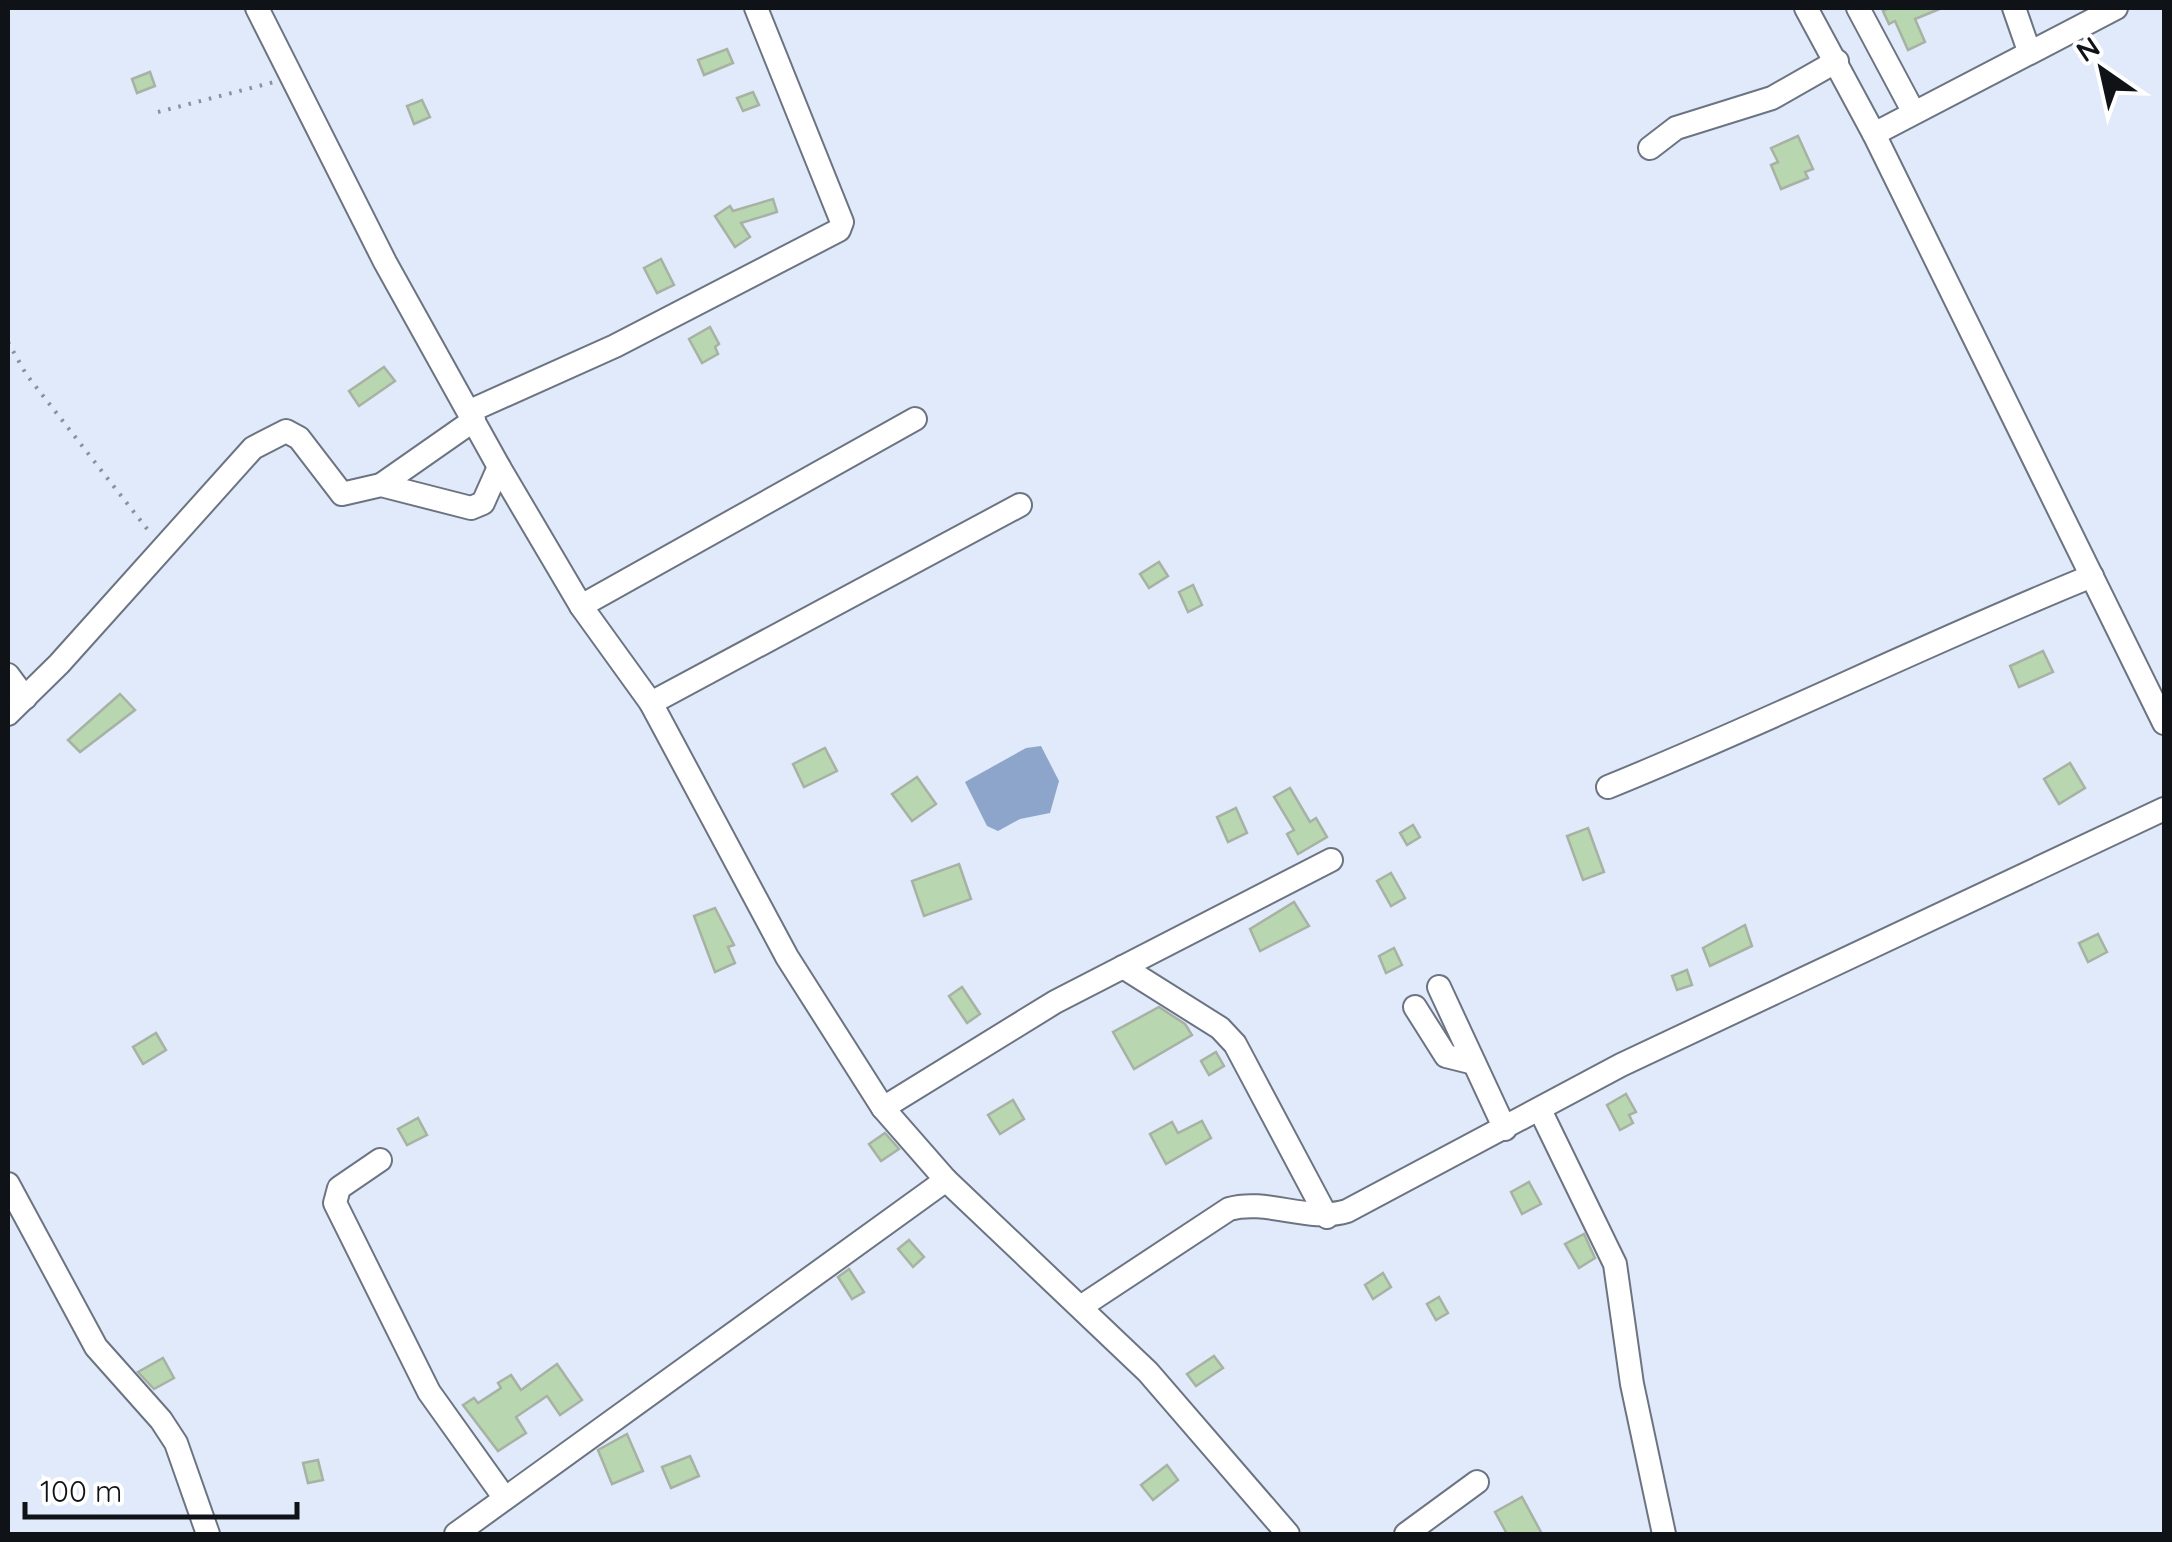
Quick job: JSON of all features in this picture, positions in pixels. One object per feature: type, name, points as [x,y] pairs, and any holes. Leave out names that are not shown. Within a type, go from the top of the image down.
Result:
[{"type":"street","points":[[257,8],[385,262],[499,468],[582,606],[650,704],[787,957],[882,1108],[914,1149],[1148,1372],[1288,1534]]},
{"type":"street","points":[[381,486],[472,416],[839,230],[842,222],[823,168],[756,8]]},
{"type":"street","points":[[1806,8],[1874,134],[2164,723]]},
{"type":"street","points":[[1858,8],[1913,112]]},
{"type":"street","points":[[2014,8],[2030,50]]},
{"type":"street","points":[[1874,134],[2116,8]]},
{"type":"street","points":[[1650,148],[1676,128],[1772,98],[1837,61]]},
{"type":"street","points":[[582,606],[915,420]]},
{"type":"street","points":[[16,706],[254,448],[279,432],[298,438],[342,494],[381,486],[476,507],[483,502],[499,468]]},
{"type":"street","points":[[650,704],[1020,505]]},
{"type":"street","points":[[1608,787],[1722,741],[1964,629],[2092,576]]},
{"type":"street","points":[[8,674],[16,706]]},
{"type":"street","points":[[1082,1306],[1229,1209],[1249,1207],[1327,1217],[1687,1033],[2164,808]]},
{"type":"street","points":[[882,1108],[1041,1011],[1331,860]]},
{"type":"street","points":[[1123,967],[1227,1034],[1327,1217]]},
{"type":"street","points":[[1438,986],[1505,1129]]},
{"type":"street","points":[[1415,1008],[1446,1056],[1474,1063]]},
{"type":"street","points":[[1540,1110],[1615,1264],[1632,1384],[1664,1534]]},
{"type":"street","points":[[380,1160],[339,1188],[335,1203],[429,1392],[504,1498]]},
{"type":"street","points":[[456,1534],[946,1180]]},
{"type":"street","points":[[8,1184],[96,1346],[161,1420],[176,1443],[208,1534]]},
{"type":"street","points":[[1406,1534],[1477,1482]]},
{"type":"path","points":[[158,112],[290,78]]},
{"type":"path","points":[[8,342],[26,374],[161,548]]},
{"type":"water","points":[[1041,746],[1059,781],[1050,813],[1020,819],[998,831],[987,826],[965,782],[1026,748]]},
{"type":"building","points":[[1942,8],[1915,19],[1925,42],[1908,50],[1895,21],[1889,24],[1883,11]]},
{"type":"building","points":[[727,49],[733,63],[704,75],[698,60]]},
{"type":"building","points":[[150,72],[155,86],[137,93],[132,79]]},
{"type":"building","points":[[753,92],[759,105],[743,111],[737,98]]},
{"type":"building","points":[[422,100],[430,117],[414,124],[407,106]]},
{"type":"building","points":[[1798,136],[1813,169],[1805,172],[1808,178],[1781,189],[1771,165],[1778,162],[1771,148]]},
{"type":"building","points":[[773,199],[777,212],[741,223],[750,237],[735,247],[715,216],[730,206],[733,211]]},
{"type":"building","points":[[661,259],[674,285],[657,293],[644,268]]},
{"type":"building","points":[[710,327],[719,344],[715,347],[718,354],[702,363],[689,339]]},
{"type":"building","points":[[384,367],[395,381],[359,406],[349,391]]},
{"type":"building","points":[[1159,562],[1168,576],[1149,588],[1140,574]]},
{"type":"building","points":[[1193,585],[1202,605],[1188,612],[1179,592]]},
{"type":"building","points":[[2043,651],[2053,672],[2019,687],[2010,666]]},
{"type":"building","points":[[120,694],[135,710],[80,752],[68,740]]},
{"type":"building","points":[[825,748],[837,771],[804,787],[793,764]]},
{"type":"building","points":[[2070,763],[2085,788],[2059,804],[2044,779]]},
{"type":"building","points":[[917,777],[936,804],[912,821],[892,794]]},
{"type":"building","points":[[1290,788],[1310,822],[1316,818],[1327,837],[1298,854],[1287,834],[1294,830],[1274,797]]},
{"type":"building","points":[[1236,808],[1247,833],[1228,842],[1217,817]]},
{"type":"building","points":[[1413,825],[1420,837],[1407,845],[1400,833]]},
{"type":"building","points":[[1588,828],[1604,872],[1583,880],[1567,836]]},
{"type":"building","points":[[959,864],[971,899],[924,916],[912,881]]},
{"type":"building","points":[[1391,873],[1405,898],[1391,906],[1377,881]]},
{"type":"building","points":[[1294,902],[1309,926],[1260,951],[1250,929]]},
{"type":"building","points":[[715,908],[734,945],[728,947],[735,963],[715,972],[694,916]]},
{"type":"building","points":[[1745,925],[1752,946],[1710,966],[1703,948]]},
{"type":"building","points":[[2098,934],[2107,952],[2088,962],[2079,943]]},
{"type":"building","points":[[1394,948],[1402,965],[1386,973],[1379,956]]},
{"type":"building","points":[[1687,970],[1692,985],[1677,990],[1672,976]]},
{"type":"building","points":[[962,987],[980,1014],[967,1023],[949,996]]},
{"type":"building","points":[[1159,1007],[1185,1024],[1192,1035],[1134,1069],[1113,1032]]},
{"type":"building","points":[[156,1033],[166,1050],[143,1064],[133,1047]]},
{"type":"building","points":[[1216,1052],[1224,1066],[1209,1075],[1201,1061]]},
{"type":"building","points":[[1626,1094],[1636,1112],[1629,1115],[1633,1123],[1620,1130],[1607,1105]]},
{"type":"building","points":[[1013,1100],[1024,1119],[1000,1134],[988,1115]]},
{"type":"building","points":[[418,1118],[427,1135],[407,1145],[398,1129]]},
{"type":"building","points":[[1202,1121],[1211,1138],[1166,1164],[1150,1134],[1172,1122],[1178,1133]]},
{"type":"building","points":[[885,1133],[899,1149],[881,1161],[869,1144]]},
{"type":"building","points":[[1529,1182],[1541,1204],[1522,1214],[1511,1192]]},
{"type":"building","points":[[1584,1234],[1595,1258],[1579,1268],[1565,1244]]},
{"type":"building","points":[[909,1240],[924,1257],[913,1267],[898,1249]]},
{"type":"building","points":[[849,1269],[864,1292],[852,1299],[838,1277]]},
{"type":"building","points":[[1383,1273],[1391,1287],[1373,1299],[1365,1285]]},
{"type":"building","points":[[1439,1297],[1448,1313],[1436,1320],[1427,1304]]},
{"type":"building","points":[[1214,1356],[1223,1368],[1196,1386],[1187,1374]]},
{"type":"building","points":[[163,1358],[174,1378],[154,1389],[138,1372]]},
{"type":"building","points":[[557,1364],[582,1400],[560,1415],[547,1396],[516,1417],[526,1433],[498,1451],[463,1405],[474,1398],[478,1403],[501,1388],[498,1383],[511,1375],[521,1390]]},
{"type":"building","points":[[627,1434],[643,1471],[612,1484],[598,1450]]},
{"type":"building","points":[[690,1456],[699,1476],[671,1488],[662,1467]]},
{"type":"building","points":[[318,1460],[323,1480],[308,1483],[303,1463]]},
{"type":"building","points":[[1167,1465],[1178,1480],[1153,1500],[1141,1485]]},
{"type":"building","points":[[1522,1497],[1542,1534],[1507,1534],[1495,1512]]}]
